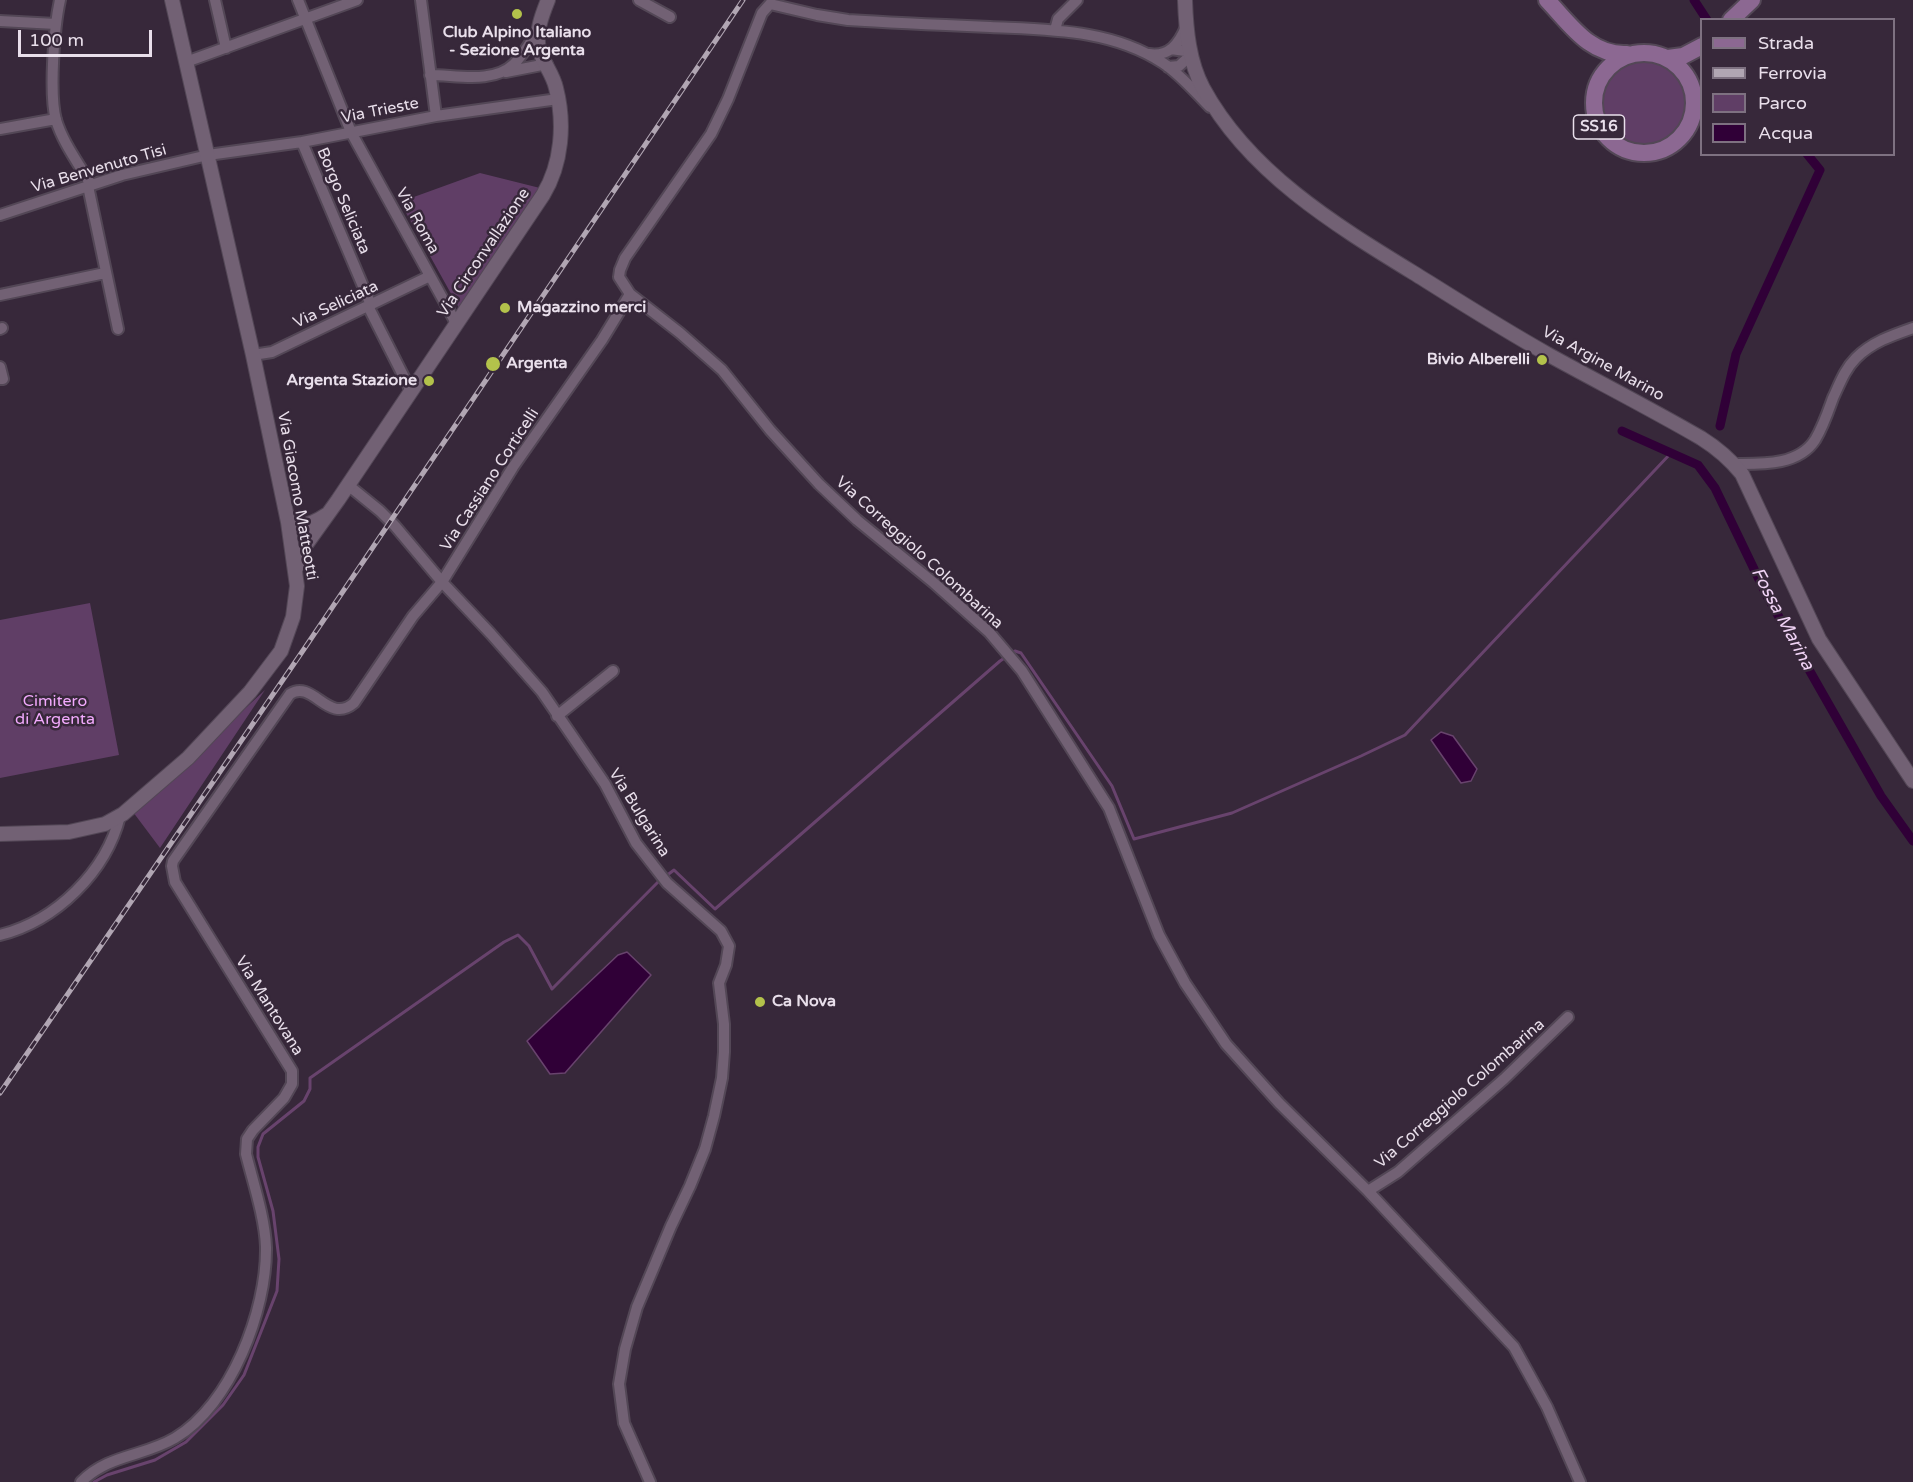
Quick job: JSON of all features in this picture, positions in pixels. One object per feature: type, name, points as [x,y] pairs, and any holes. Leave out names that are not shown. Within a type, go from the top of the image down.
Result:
[{"type":"main road","points":[[1547,0],[1577,32],[1594,56],[1599,79]]},
{"type":"main road","points":[[1733,18],[1752,0]]},
{"type":"main road","points":[[1577,32],[1604,52],[1617,55],[1649,52],[1668,58],[1679,67],[1691,85]]},
{"type":"main road","points":[[1668,58],[1683,56],[1700,47]]},
{"type":"main road","points":[[1691,85],[1700,53]]},
{"type":"main road","points":[[1599,79],[1609,66],[1630,54]]},
{"type":"main road","name":"SS16","points":[[1599,79],[1595,88],[1593,107],[1599,126],[1610,141],[1636,153],[1664,149],[1686,131],[1693,113],[1691,85]]},
{"type":"street","points":[[61,0],[56,24],[54,106],[56,119],[90,185],[117,329]]},
{"type":"street","name":"Via Giacomo Matteotti","points":[[0,834],[69,832],[105,824],[120,816],[188,758],[250,692],[270,667],[285,642],[293,617],[297,586],[288,522],[253,355],[172,0]]},
{"type":"street","points":[[215,0],[226,48]]},
{"type":"street","name":"Via Roma","points":[[298,0],[351,132],[456,324]]},
{"type":"street","points":[[186,62],[357,0]]},
{"type":"street","points":[[421,0],[436,116]]},
{"type":"street","name":"Via Circonvallazione","points":[[296,568],[304,546],[338,500],[553,178],[559,157],[558,99],[555,85],[539,48],[539,28],[548,0]]},
{"type":"street","points":[[639,0],[670,17]]},
{"type":"street","points":[[1055,30],[1058,19],[1077,0]]},
{"type":"street","name":"Via Argine Marino","points":[[1185,0],[1186,27],[1191,55],[1203,89],[1225,122],[1270,171],[1310,205],[1370,247],[1549,355],[1701,438],[1734,464],[1742,474],[1819,639],[1913,781]]},
{"type":"street","points":[[630,294],[620,277],[621,266],[711,134],[767,5],[774,4],[848,20],[1055,30],[1099,36],[1143,52],[1159,55],[1178,43],[1186,27]]},
{"type":"street","points":[[0,21],[56,24]]},
{"type":"street","points":[[502,72],[520,58],[539,28]]},
{"type":"street","points":[[1168,67],[1179,66],[1191,55],[1185,51],[1171,49]]},
{"type":"street","points":[[1143,52],[1168,67],[1225,122]]},
{"type":"street","points":[[430,75],[486,76],[547,64]]},
{"type":"street","name":"Via Trieste","points":[[208,155],[302,142],[436,116],[558,99]]},
{"type":"street","points":[[0,129],[56,119]]},
{"type":"street","name":"Borgo Seliciata","points":[[302,142],[370,306],[411,391]]},
{"type":"street","name":"Via Benvenuto Tisi","points":[[0,214],[127,173],[208,155]]},
{"type":"street","points":[[0,295],[105,273]]},
{"type":"street","name":"Via Seliciata","points":[[253,355],[272,352],[430,276]]},
{"type":"street","name":"Via Cassiano Corticelli","points":[[175,882],[172,866],[176,856],[290,694],[303,691],[334,709],[348,709],[354,703],[413,616],[442,582],[513,467],[602,340],[630,294]]},
{"type":"street","name":"Via Correggiolo Colombarina","points":[[630,294],[722,370],[770,430],[819,484],[857,520],[989,632],[1028,680],[1109,808],[1159,935],[1185,983],[1226,1044],[1279,1103],[1368,1191],[1514,1347],[1547,1407],[1580,1482]]},
{"type":"street","points":[[1734,464],[1780,462],[1794,458],[1805,451],[1814,441],[1846,370],[1857,357],[1871,345],[1913,328]]},
{"type":"street","points":[[0,367],[3,379],[0,379]]},
{"type":"street","name":"Via Bulgarina","points":[[348,485],[380,511],[536,685],[605,784],[636,843],[663,878],[722,931],[729,946],[726,965],[719,982],[724,1024],[724,1052],[722,1078],[714,1116],[705,1149],[637,1307],[625,1349],[619,1384],[624,1423],[650,1482]]},
{"type":"street","name":"Via Circonvallazione","points":[[288,522],[296,526],[312,522],[326,515],[338,500]]},
{"type":"street","points":[[557,716],[613,671]]},
{"type":"street","points":[[0,935],[28,925],[75,892],[109,847],[120,816]]},
{"type":"street","name":"Via Mantovana","points":[[81,1482],[91,1472],[107,1463],[156,1447],[175,1438],[211,1407],[226,1384],[242,1351],[257,1312],[265,1276],[266,1245],[246,1154],[247,1139],[284,1098],[292,1084],[292,1071],[175,882]]},
{"type":"street","name":"Via Correggiolo Colombarina","points":[[1368,1191],[1398,1172],[1504,1079],[1568,1017]]},
{"type":"green space","points":[[1637,61],[1653,61],[1669,68],[1680,79],[1687,95],[1684,119],[1675,133],[1653,145],[1637,145],[1621,138],[1610,127],[1603,111],[1603,95],[1610,79],[1621,68]]},
{"type":"green space","points":[[480,173],[540,188],[459,308],[400,202]]},
{"type":"green space","name":"Cimitero di Argenta","points":[[90,603],[119,755],[0,778],[0,620]]},
{"type":"green space","points":[[265,690],[160,848],[133,812]]},
{"type":"water","points":[[1441,732],[1453,736],[1477,769],[1471,781],[1461,783],[1431,740]]},
{"type":"water","points":[[627,952],[651,975],[565,1073],[550,1074],[527,1041],[618,955]]},
{"type":"waterway","points":[[1694,0],[1706,18]]},
{"type":"waterway","points":[[1720,426],[1736,354],[1820,170],[1809,156]]},
{"type":"waterway","name":"Fossa Marina","points":[[1622,431],[1698,465],[1715,488],[1767,596],[1881,796],[1913,841]]},
{"type":"waterway","points":[[666,876],[674,870],[715,909],[1000,661],[1015,651],[1021,653],[1112,786],[1134,839],[1232,813],[1405,735],[1671,453]]},
{"type":"waterway","points":[[94,1482],[107,1475],[155,1460],[186,1442],[223,1405],[244,1375],[277,1291],[279,1259],[273,1211],[258,1157],[258,1147],[263,1134],[304,1101],[310,1089],[310,1078],[504,942],[518,935],[529,946],[552,989],[661,879]]},
{"type":"railway","points":[[0,1093],[302,652],[743,0]]},
{"type":"place","name":"Club Alpino Italiano - Sezione Argenta","points":[[517,14]]},
{"type":"place","name":"Magazzino merci","points":[[505,308]]},
{"type":"place","name":"Bivio Alberelli","points":[[1542,360]]},
{"type":"place","name":"Argenta","points":[[493,364]]},
{"type":"place","name":"Argenta Stazione","points":[[429,381]]},
{"type":"place","name":"Ca Nova","points":[[760,1002]]}]
